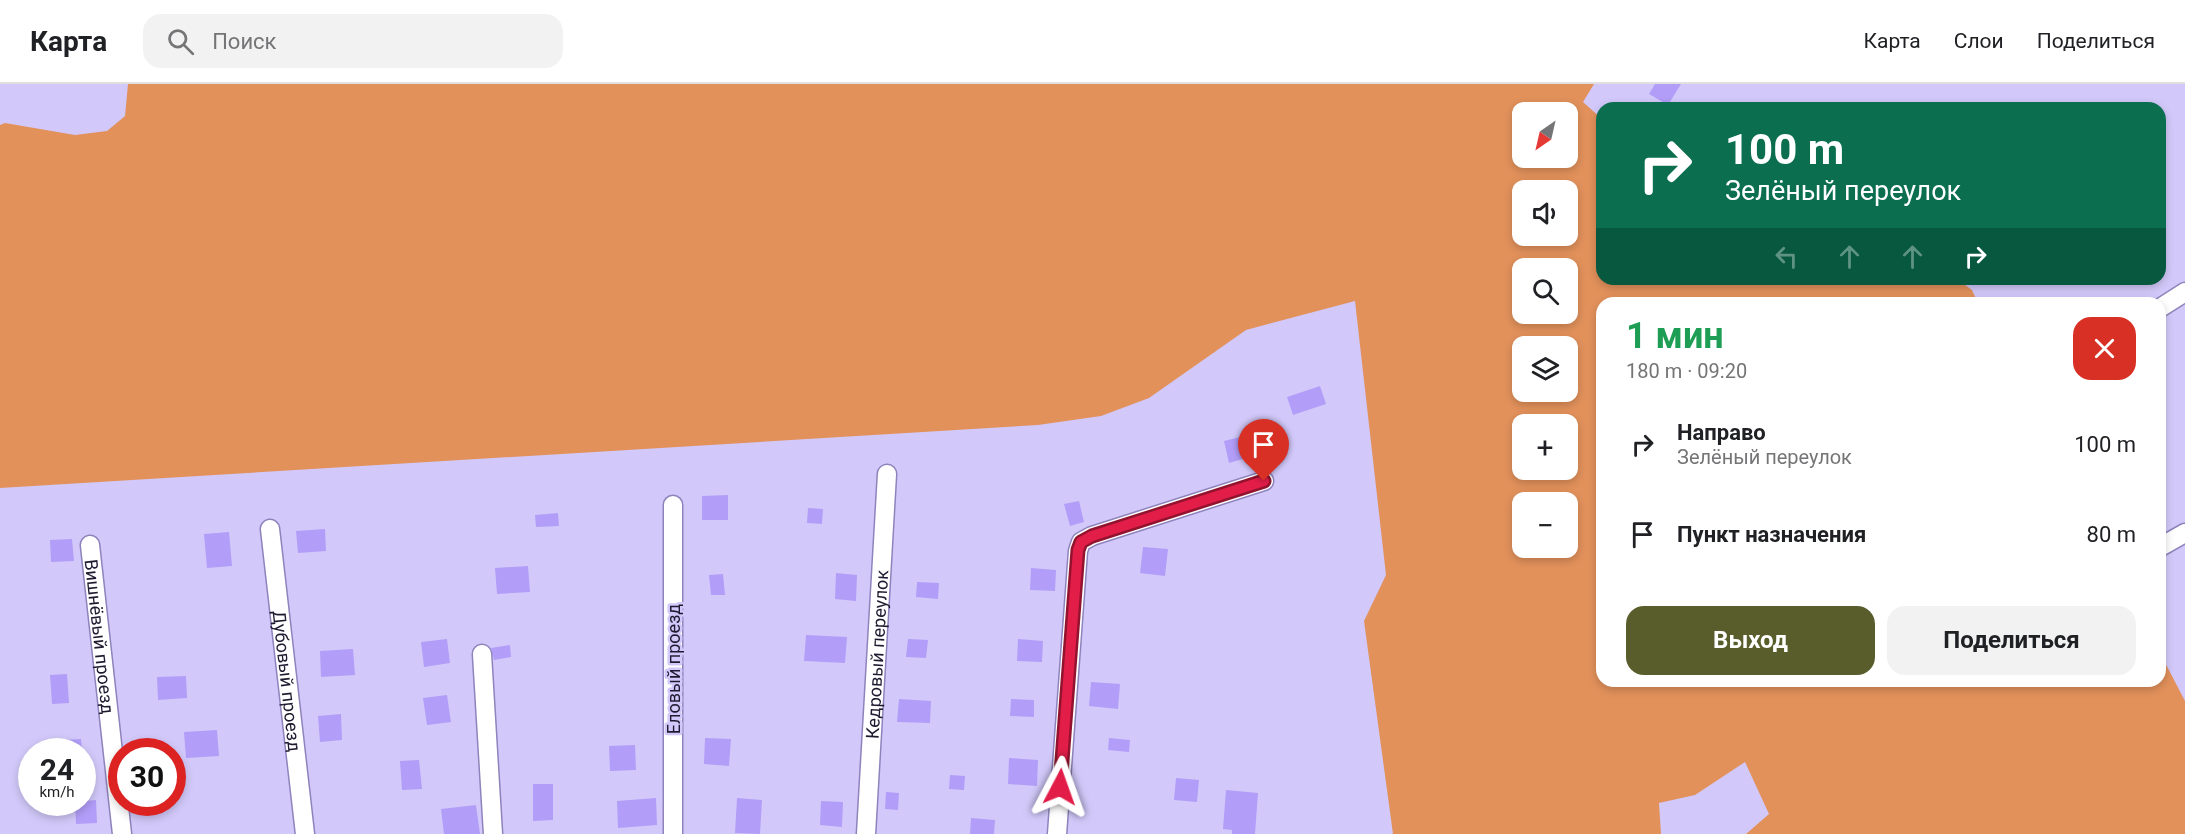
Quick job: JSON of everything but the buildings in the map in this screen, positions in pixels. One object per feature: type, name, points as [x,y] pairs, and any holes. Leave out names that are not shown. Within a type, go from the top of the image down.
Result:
[{"type":"street","points":[[2166,304],[2185,292]]},
{"type":"street","name":"Кедровый переулок","points":[[866,834],[887,474]]},
{"type":"street","points":[[1057,834],[1078,550],[1081,542],[1092,536],[1264,481]]},
{"type":"street","name":"Еловый проезд","points":[[673,505],[673,834]]},
{"type":"street","name":"Дубовый проезд","points":[[270,529],[305,834]]},
{"type":"street","points":[[2166,544],[2185,533]]},
{"type":"street","name":"Вишнёвый проезд","points":[[90,545],[122,834]]},
{"type":"street","points":[[482,654],[493,834]]},
{"type":"shaded area","points":[[128,84],[1594,84],[1583,102],[1596,114],[1596,285],[1965,285],[1972,290],[1975,297],[1596,297],[1596,687],[2166,687],[2166,665],[2185,701],[2185,834],[1746,834],[1769,814],[1745,762],[1695,795],[1659,803],[1661,834],[1393,834],[1364,621],[1386,575],[1355,301],[1246,330],[1149,398],[1101,416],[1038,425],[0,488],[0,125],[5,123],[75,135],[107,131],[125,116]]},
{"type":"route","points":[[1060,787],[1078,550],[1081,542],[1092,536],[1264,481]]}]
